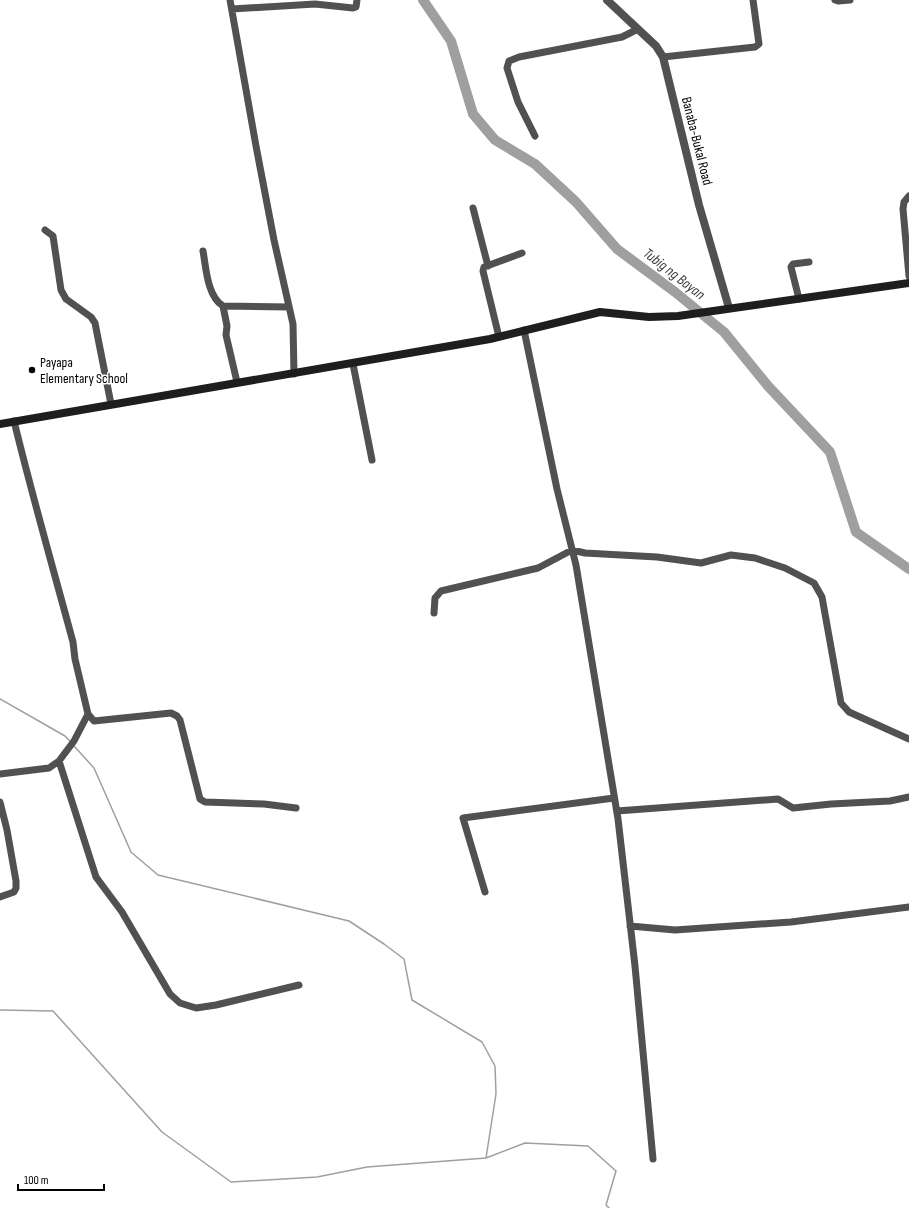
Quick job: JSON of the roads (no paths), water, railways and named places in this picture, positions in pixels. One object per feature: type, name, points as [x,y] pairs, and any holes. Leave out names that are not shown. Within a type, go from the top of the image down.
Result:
[{"type":"main road","points":[[0,424],[237,382],[353,364],[499,337],[600,312],[649,317],[701,312],[909,283]]},
{"type":"street","points":[[230,0],[256,146],[293,324],[294,374]]},
{"type":"street","points":[[232,9],[315,4],[353,8],[356,7],[357,0]]},
{"type":"street","name":"Banaba-Bukal Road","points":[[607,0],[656,46],[663,57],[699,205],[729,308]]},
{"type":"street","points":[[663,57],[755,47],[758,44],[753,0]]},
{"type":"street","points":[[835,0],[850,0]]},
{"type":"street","points":[[535,136],[518,102],[507,68],[510,61],[519,57],[622,37],[638,29]]},
{"type":"street","points":[[909,196],[904,202],[903,209],[909,276]]},
{"type":"street","points":[[473,208],[488,266]]},
{"type":"street","points":[[45,230],[53,236],[61,290],[66,299],[91,317],[95,323],[111,404]]},
{"type":"street","points":[[203,251],[211,292],[217,302],[222,306],[227,326],[226,335],[237,382]]},
{"type":"street","points":[[499,337],[483,271],[484,267],[522,253]]},
{"type":"street","points":[[798,299],[790,267],[793,264],[809,262]]},
{"type":"street","points":[[222,306],[289,307]]},
{"type":"street","points":[[524,330],[557,488],[572,550],[617,811],[653,1159]]},
{"type":"street","points":[[353,364],[372,460]]},
{"type":"street","points":[[14,421],[34,501],[73,642],[75,659],[88,714],[94,721],[170,713],[177,716],[180,720],[200,799],[205,802],[264,804],[296,808]]},
{"type":"street","points":[[434,613],[435,598],[441,591],[538,568],[572,550],[585,553],[657,556],[701,562],[731,555],[756,558],[785,568],[814,583],[822,598],[841,704],[849,712],[909,738]]},
{"type":"street","points":[[0,774],[49,768],[66,754],[88,714]]},
{"type":"street","points":[[59,761],[96,877],[122,912],[170,994],[180,1003],[196,1008],[216,1005],[300,985]]},
{"type":"street","points":[[617,811],[778,800],[793,808],[831,804],[890,801],[909,797]]},
{"type":"street","points":[[485,892],[463,818],[614,798]]},
{"type":"street","points":[[0,802],[7,830],[16,888],[14,892],[0,897]]},
{"type":"street","points":[[630,926],[675,930],[792,922],[909,907]]},
{"type":"waterway","name":"Tubig ng Bayan","points":[[423,0],[451,41],[473,114],[495,140],[535,164],[576,202],[617,249],[675,292],[724,332],[768,386],[830,452],[856,532],[909,569]]},
{"type":"waterway","points":[[0,699],[65,736],[70,741]]},
{"type":"waterway","points":[[74,746],[94,768],[131,852],[158,875],[349,921],[404,959],[412,1000],[482,1042],[495,1066],[496,1094],[486,1158]]},
{"type":"waterway","points":[[0,1010],[53,1011],[162,1132],[231,1182],[317,1177],[367,1167],[486,1158],[525,1143],[588,1146],[616,1171],[606,1205],[609,1208]]},
{"type":"place","name":"Payapa Elementary School","points":[[32,370]]}]
